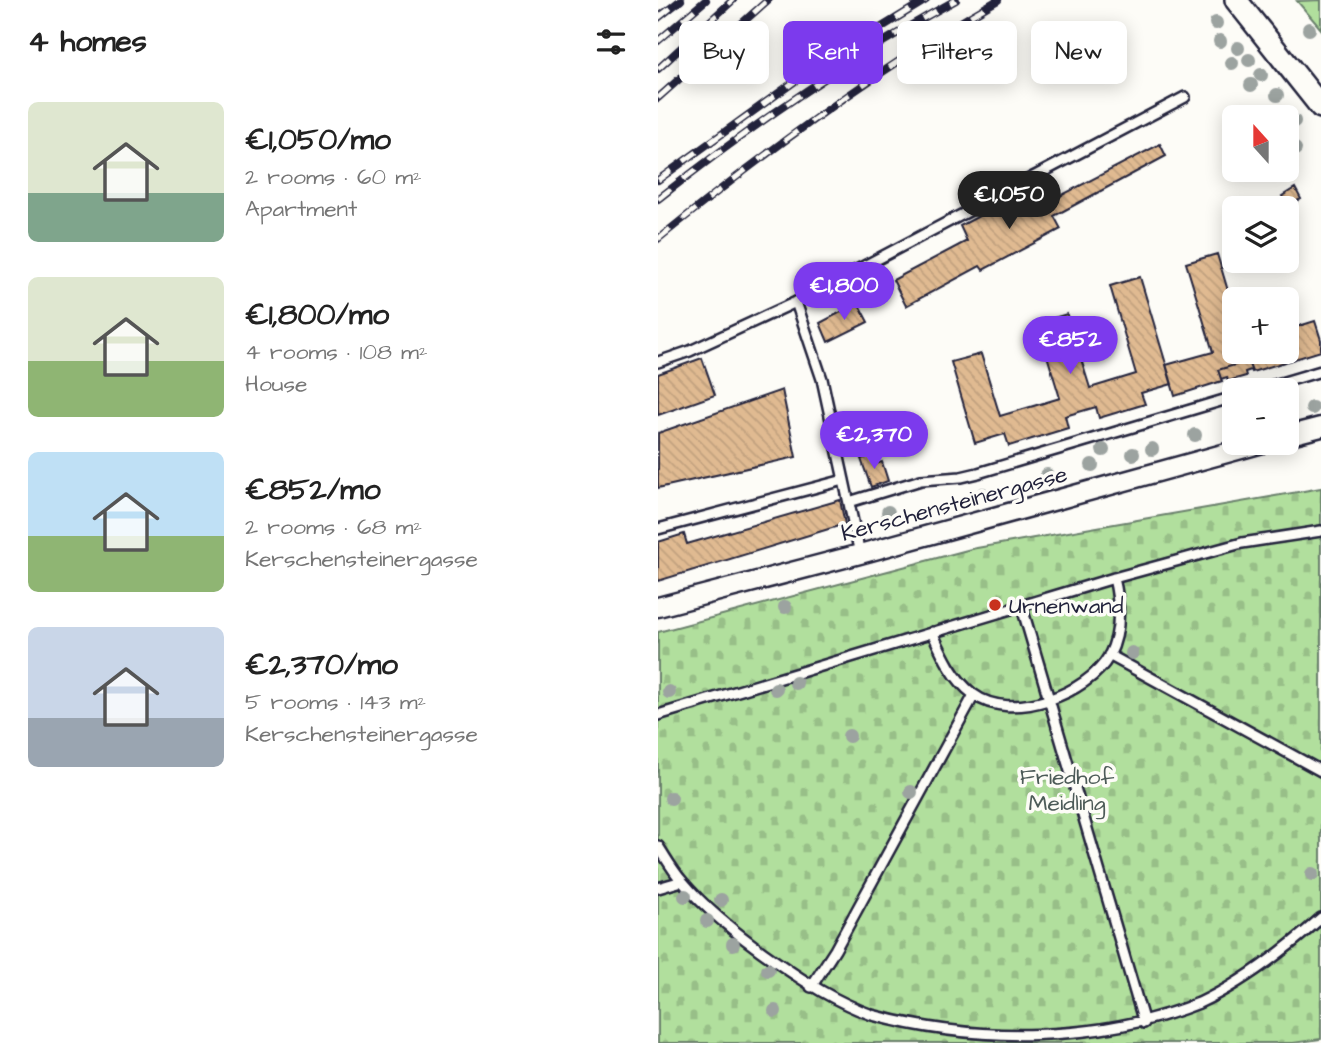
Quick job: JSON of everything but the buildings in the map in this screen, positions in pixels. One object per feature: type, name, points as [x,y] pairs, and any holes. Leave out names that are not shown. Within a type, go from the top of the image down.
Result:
[{"type":"street","points":[[1236,0],[1321,107]]},
{"type":"street","points":[[1299,433],[1321,427]]},
{"type":"street","name":"Kerschensteinergasse","points":[[658,607],[1222,454]]},
{"type":"lane","points":[[658,362],[690,351],[796,302],[1185,97]]},
{"type":"lane","points":[[796,302],[822,379],[860,554]]},
{"type":"lane","points":[[1297,378],[1321,371]]},
{"type":"lane","points":[[849,502],[921,480],[978,474],[1222,401]]},
{"type":"lane","points":[[658,529],[844,480]]},
{"type":"lane","points":[[658,716],[1114,578],[1242,543],[1321,531]]},
{"type":"lane","points":[[932,632],[954,672],[974,695],[995,703],[1021,705],[1049,700],[1077,689],[1109,655],[1119,624],[1119,601],[1114,578]]},
{"type":"lane","points":[[1021,604],[1144,1023]]},
{"type":"lane","points":[[1109,655],[1321,771]]},
{"type":"lane","points":[[811,986],[835,950],[974,695]]},
{"type":"lane","points":[[658,846],[682,881],[743,938],[811,986],[870,1014],[927,1032],[984,1040],[1053,1039],[1089,1035],[1144,1023],[1199,1003],[1247,976],[1290,946],[1321,918]]},
{"type":"lane","points":[[658,888],[682,881]]},
{"type":"green space","points":[[1321,0],[1321,29],[1297,1]]},
{"type":"green space","name":"Friedhof Meidling","points":[[1321,488],[1321,1039],[1293,1043],[658,1043],[658,632],[971,549]]},
{"type":"railway","points":[[658,18],[681,0]]},
{"type":"railway","points":[[658,41],[706,0]]},
{"type":"railway","points":[[658,69],[733,0]]},
{"type":"railway","points":[[658,98],[768,0]]},
{"type":"railway","points":[[658,180],[805,74],[926,0]]},
{"type":"railway","points":[[658,199],[803,93],[956,0]]},
{"type":"railway","points":[[658,239],[823,113],[909,54],[998,0]]},
{"type":"place","name":"Urnenwand","points":[[995,605]]}]
